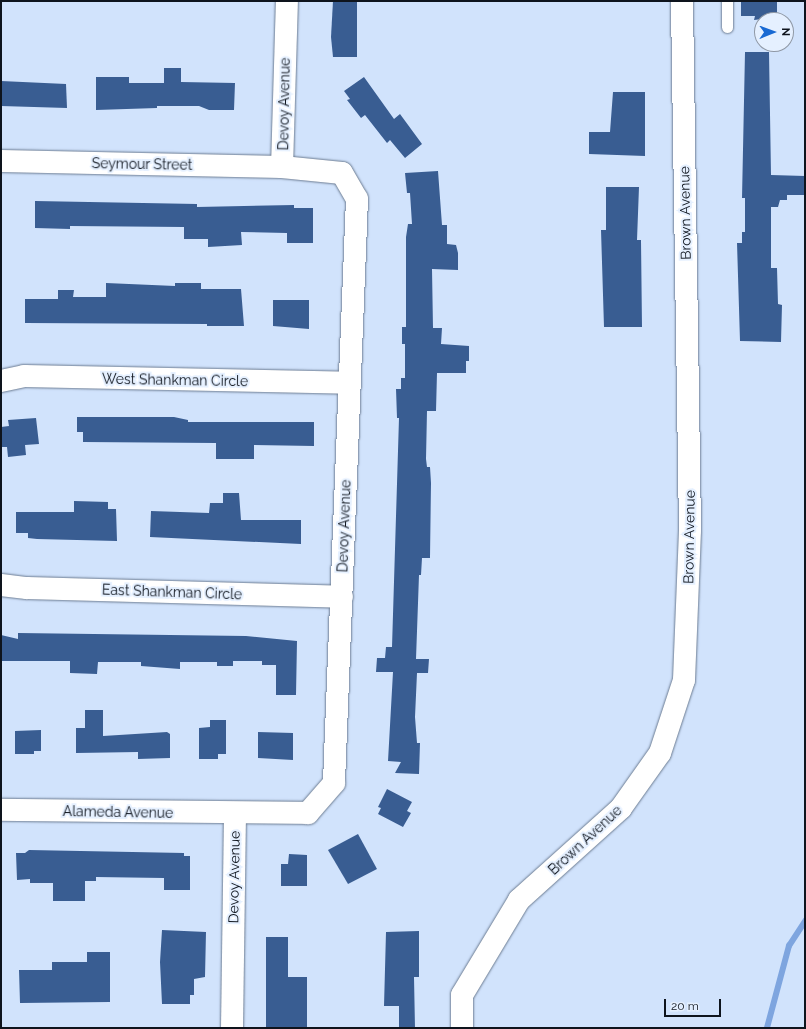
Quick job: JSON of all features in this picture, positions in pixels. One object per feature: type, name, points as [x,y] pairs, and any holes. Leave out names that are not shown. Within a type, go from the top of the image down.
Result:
[{"type":"street","name":"Devoy Avenue","points":[[232,1028],[235,814],[308,813],[334,783],[357,199],[342,173],[282,167],[287,1]]},
{"type":"street","name":"Brown Avenue","points":[[462,1028],[462,995],[518,900],[621,808],[660,753],[684,680],[690,530],[682,1]]},
{"type":"street","name":"Seymour Street","points":[[1,161],[282,167]]},
{"type":"street","name":"West Shankman Circle","points":[[1,381],[24,376],[349,383]]},
{"type":"street","name":"East Shankman Circle","points":[[1,585],[27,588],[342,597]]},
{"type":"street","name":"Alameda Avenue","points":[[1,810],[235,814]]},
{"type":"lane","points":[[727,1],[727,27]]},
{"type":"building","points":[[333,1],[357,1],[357,57],[333,57],[331,37]]},
{"type":"building","points":[[741,1],[777,1],[777,12],[754,12],[754,16],[741,16]]},
{"type":"building","points":[[745,52],[769,52],[771,175],[805,176],[805,195],[787,195],[787,200],[780,200],[778,207],[771,207],[771,268],[777,268],[778,304],[782,305],[781,342],[740,341],[737,243],[742,243],[742,232],[745,232],[745,198],[742,198]]},
{"type":"building","points":[[164,68],[181,68],[181,82],[235,83],[234,110],[209,110],[199,106],[157,106],[157,108],[96,110],[96,77],[129,77],[129,83],[164,83]]},
{"type":"building","points":[[364,77],[394,119],[400,114],[422,144],[405,158],[390,140],[387,143],[365,115],[361,118],[347,100],[350,99],[344,91]]},
{"type":"building","points":[[1,81],[66,84],[67,108],[1,106]]},
{"type":"building","points":[[613,92],[645,92],[645,156],[589,154],[589,132],[610,132]]},
{"type":"building","points":[[438,171],[442,225],[447,225],[447,244],[456,245],[458,253],[458,270],[432,269],[433,328],[442,328],[441,344],[469,346],[469,361],[466,361],[466,373],[437,373],[436,411],[427,411],[426,459],[427,467],[430,467],[431,483],[430,558],[422,558],[421,575],[419,575],[416,659],[429,659],[428,673],[417,673],[415,717],[417,743],[420,743],[419,774],[395,773],[401,762],[388,761],[393,672],[376,672],[377,658],[385,658],[386,647],[392,647],[399,418],[397,418],[396,389],[401,389],[401,378],[405,378],[405,344],[402,344],[402,327],[406,327],[406,237],[408,224],[412,224],[410,193],[407,193],[405,173]]},
{"type":"building","points":[[606,187],[639,187],[637,240],[641,240],[642,327],[604,327],[601,230],[606,230]]},
{"type":"building","points":[[35,201],[197,204],[197,207],[294,205],[294,208],[313,208],[313,243],[287,243],[287,233],[241,232],[242,245],[208,247],[208,239],[184,239],[184,227],[70,226],[70,229],[35,228]]},
{"type":"building","points":[[106,283],[175,286],[175,283],[201,283],[201,289],[241,289],[244,326],[207,326],[207,324],[25,323],[25,299],[58,299],[58,290],[74,290],[73,297],[106,297]]},
{"type":"building","points":[[273,300],[309,300],[309,329],[273,326]]},
{"type":"building","points":[[77,417],[174,417],[188,420],[188,422],[314,422],[314,446],[254,445],[254,459],[216,459],[216,443],[83,442],[83,432],[77,432]]},
{"type":"building","points":[[36,418],[39,444],[25,445],[26,455],[8,457],[7,447],[2,447],[1,427],[9,426],[8,420]]},
{"type":"building","points":[[223,493],[239,493],[241,520],[301,520],[301,544],[150,537],[151,511],[209,513],[210,503],[223,503]]},
{"type":"building","points":[[74,501],[108,502],[108,509],[116,509],[117,541],[37,539],[28,538],[28,533],[16,533],[16,512],[74,512]]},
{"type":"building","points":[[18,633],[246,636],[297,641],[296,695],[276,695],[276,665],[262,665],[262,661],[233,661],[233,666],[217,666],[217,662],[180,662],[180,669],[141,666],[141,662],[98,662],[97,674],[70,673],[70,661],[1,661],[1,635],[18,639]]},
{"type":"building","points":[[85,710],[103,710],[103,736],[167,732],[170,734],[170,758],[138,759],[138,752],[76,753],[76,728],[85,728]]},
{"type":"building","points":[[210,720],[226,720],[226,754],[218,754],[218,759],[199,759],[199,728],[210,727]]},
{"type":"building","points":[[41,730],[41,751],[34,751],[34,754],[15,754],[15,731]]},
{"type":"building","points":[[258,732],[293,733],[293,760],[258,758]]},
{"type":"building","points":[[387,789],[412,802],[407,811],[411,813],[403,827],[378,814],[381,808],[378,807]]},
{"type":"building","points":[[358,834],[377,869],[348,884],[328,850]]},
{"type":"building","points":[[29,850],[184,853],[184,856],[190,856],[190,890],[164,890],[164,878],[96,877],[96,881],[85,881],[85,901],[53,901],[53,883],[30,883],[30,879],[17,880],[16,853],[25,853]]},
{"type":"building","points":[[289,854],[307,855],[307,886],[281,886],[281,864],[288,864]]},
{"type":"building","points":[[162,930],[206,932],[205,977],[194,979],[194,995],[190,995],[190,1004],[162,1004],[160,962]]},
{"type":"building","points":[[419,931],[419,977],[414,977],[415,1028],[399,1028],[399,1006],[384,1006],[386,932]]},
{"type":"building","points":[[266,937],[288,937],[288,977],[307,977],[307,1028],[266,1028]]},
{"type":"building","points":[[87,952],[110,952],[110,1002],[20,1003],[19,970],[52,970],[52,962],[87,962]]},
{"type":"waterway","points":[[767,1028],[789,946],[805,921]]}]
